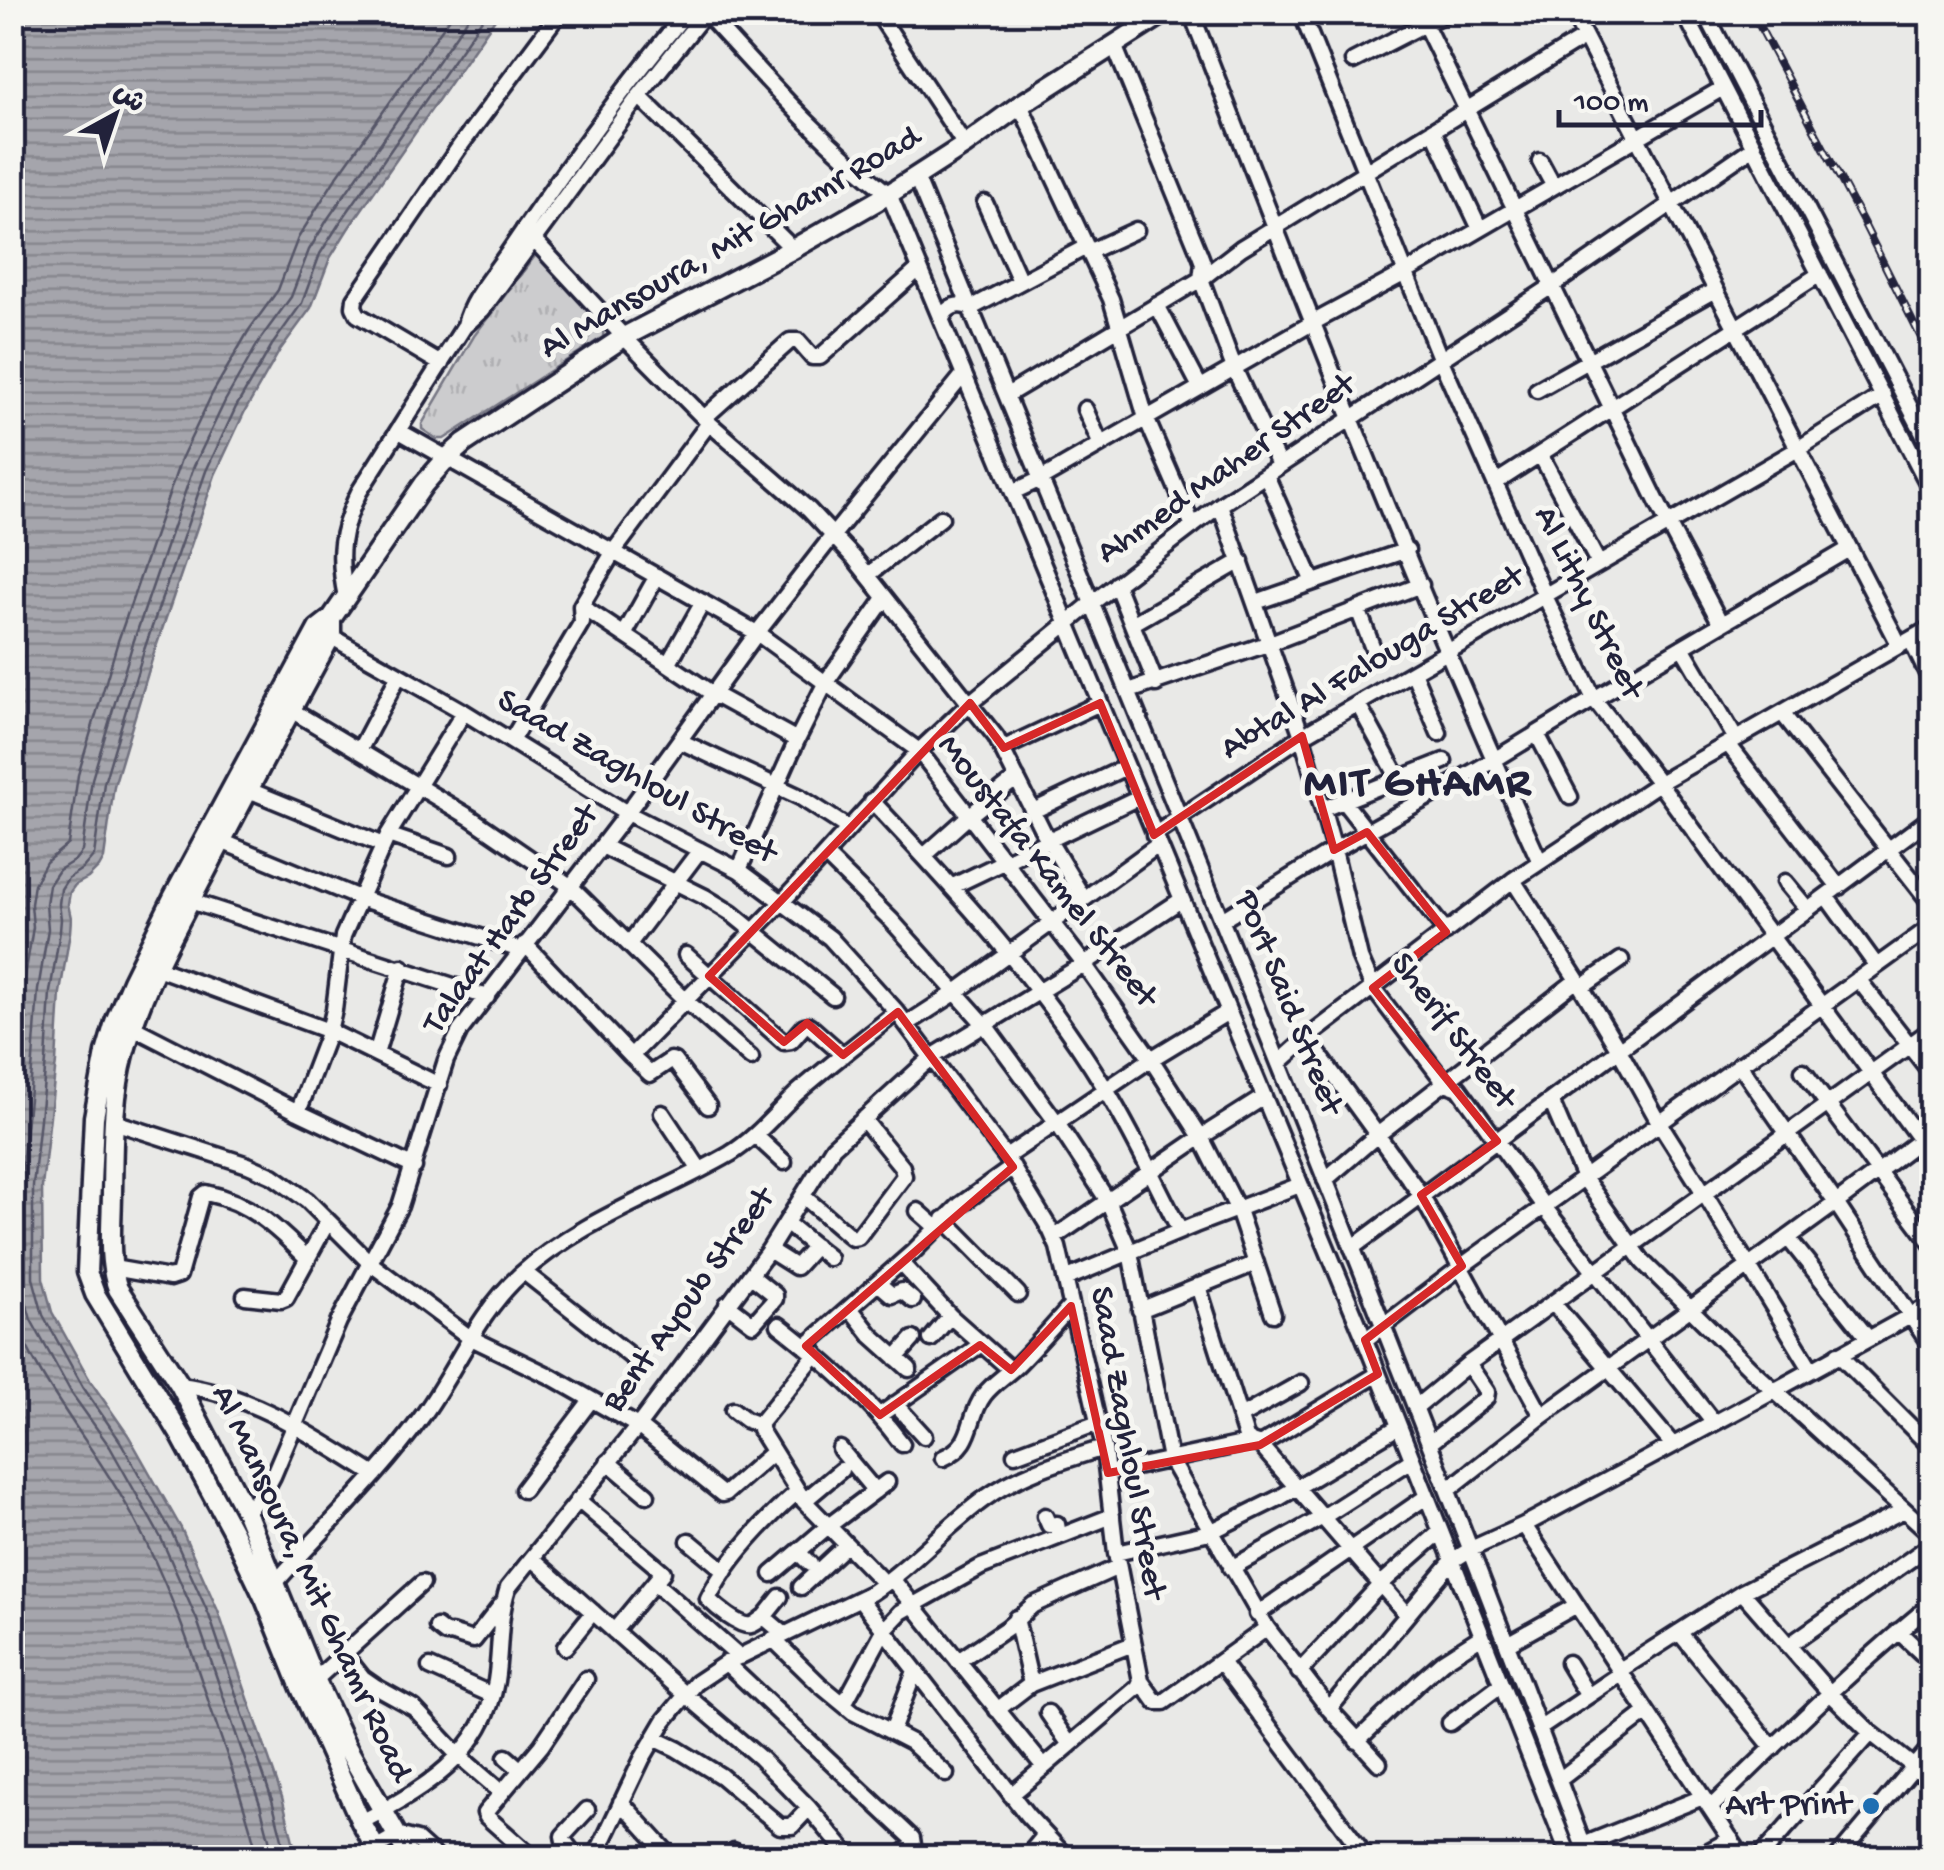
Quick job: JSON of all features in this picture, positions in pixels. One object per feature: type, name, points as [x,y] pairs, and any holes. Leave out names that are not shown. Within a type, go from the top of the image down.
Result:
[{"type":"main road","name":"Al Mansoura, Mit Ghamr Road","points":[[375,1854],[233,1532],[181,1436],[95,1294],[88,1272],[94,1117],[106,1053],[123,1001],[326,628],[424,484],[446,459],[624,336],[890,194],[1166,12]]},
{"type":"main road","name":"Al Mansoura, Mit Ghamr Road","points":[[326,628],[291,710],[241,787],[221,841],[182,898],[132,1027],[117,1090],[114,1122],[113,1268],[118,1290],[180,1385],[246,1512],[346,1746],[410,1858]]},
{"type":"street","points":[[441,364],[358,315],[354,299],[460,146],[560,12]]},
{"type":"street","points":[[346,597],[340,568],[341,542],[358,492],[466,325],[482,310],[530,234],[657,60],[687,12]]},
{"type":"street","points":[[877,12],[965,145]]},
{"type":"street","points":[[1192,12],[1406,550],[1540,862]]},
{"type":"street","name":"Al Lithy Street","points":[[1301,12],[1440,358],[1594,698],[1870,1073],[1926,1135],[1932,1156]]},
{"type":"street","points":[[1353,61],[1422,18],[1448,12]]},
{"type":"street","points":[[1572,12],[1849,549],[1932,684]]},
{"type":"street","points":[[1684,12],[1932,492]]},
{"type":"street","points":[[1705,12],[1932,450]]},
{"type":"street","points":[[530,234],[638,96],[657,60],[705,13],[844,158],[890,194]]},
{"type":"street","points":[[1422,18],[1720,624]]},
{"type":"street","points":[[1007,396],[1585,36]]},
{"type":"street","points":[[1114,46],[1200,256],[1200,279],[1234,368],[1279,465]]},
{"type":"street","points":[[1013,492],[1405,273],[1723,88]]},
{"type":"street","points":[[638,96],[793,249]]},
{"type":"street","points":[[1020,105],[1111,299],[1146,418],[1193,526]]},
{"type":"street","points":[[1433,130],[1480,229]]},
{"type":"street","name":"Ahmed Maher Street","points":[[631,1056],[783,901],[920,751],[970,703],[1092,603],[1220,505],[1754,147]]},
{"type":"street","points":[[1540,161],[1553,185]]},
{"type":"street","name":"Port Said Street","points":[[916,176],[943,281],[942,320],[1365,1340],[1570,1858]]},
{"type":"street","name":"Port Said Street","points":[[890,194],[920,268],[943,281],[970,308],[1007,396],[1222,920],[1448,1489],[1586,1851]]},
{"type":"street","points":[[985,202],[1020,281]]},
{"type":"street","points":[[942,320],[953,306],[970,308],[1020,281],[1136,230]]},
{"type":"street","points":[[530,234],[706,420],[834,534],[868,574],[984,720],[1048,841],[1084,899]]},
{"type":"street","points":[[512,741],[582,622],[581,606],[706,420],[790,340],[798,341],[812,356],[820,357],[920,268]]},
{"type":"street","points":[[1495,483],[1820,274]]},
{"type":"street","points":[[1537,390],[1716,290]]},
{"type":"street","points":[[1158,305],[1200,387]]},
{"type":"street","name":"Talaat Harb Street","points":[[246,1512],[273,1476],[338,1321],[400,1206],[452,1045],[470,1016],[628,813],[757,633],[964,374]]},
{"type":"street","name":"Abtal Al Falouga Street","points":[[276,1582],[375,1475],[441,1390],[469,1337],[502,1292],[548,1252],[733,1152],[843,1055],[902,1018],[956,992],[1084,899],[1181,817],[1302,736],[1883,396]]},
{"type":"street","points":[[1085,409],[1100,443]]},
{"type":"street","name":"Moustafa Kamel Street","points":[[399,430],[757,633],[920,751],[1084,964],[1152,1059],[1201,1137],[1238,1210],[1273,1314]]},
{"type":"street","points":[[1540,454],[1599,564]]},
{"type":"street","points":[[1266,474],[1313,582]]},
{"type":"street","name":"Sherif Street","points":[[1220,505],[1302,736],[1360,958],[1373,988],[1445,1083],[1459,1088],[1545,1208],[1714,1422]]},
{"type":"street","points":[[868,574],[940,518]]},
{"type":"street","points":[[1222,920],[1334,850],[1494,760],[1849,549]]},
{"type":"street","points":[[1256,602],[1406,550]]},
{"type":"street","points":[[1132,624],[1241,561]]},
{"type":"street","points":[[624,635],[657,576]]},
{"type":"street","points":[[1116,584],[1156,684]]},
{"type":"street","points":[[1129,691],[1421,585]]},
{"type":"street","points":[[739,870],[826,682],[885,598]]},
{"type":"street","points":[[668,664],[703,602]]},
{"type":"street","points":[[581,606],[713,694],[797,740]]},
{"type":"street","points":[[1358,609],[1375,654]]},
{"type":"street","name":"Saad Zaghloul Street","points":[[326,628],[628,813],[739,870],[830,938],[902,1018],[1010,1162],[1055,1237],[1104,1448],[1117,1560],[1141,1681]]},
{"type":"street","points":[[1278,1063],[1540,862],[1659,783],[1932,628]]},
{"type":"street","points":[[1682,647],[1732,742],[1833,892],[1876,966]]},
{"type":"street","points":[[1413,672],[1439,734]]},
{"type":"street","points":[[358,751],[400,675]]},
{"type":"street","points":[[1002,748],[1100,703]]},
{"type":"street","points":[[1358,704],[1399,779]]},
{"type":"street","points":[[291,710],[471,818],[570,886],[685,1000],[751,1058]]},
{"type":"street","points":[[298,1112],[330,1031],[344,936],[386,840],[464,712]]},
{"type":"street","points":[[1782,713],[1932,905]]},
{"type":"street","points":[[1537,734],[1570,797]]},
{"type":"street","points":[[680,741],[776,786],[848,828]]},
{"type":"street","points":[[1323,809],[1444,761]]},
{"type":"street","points":[[1033,811],[1126,767]]},
{"type":"street","points":[[924,856],[1017,778]]},
{"type":"street","points":[[241,787],[386,840],[449,856]]},
{"type":"street","points":[[953,886],[1138,797]]},
{"type":"street","points":[[872,801],[953,886],[1037,992],[1106,1089],[1180,1231]]},
{"type":"street","points":[[1343,801],[1446,932]]},
{"type":"street","points":[[1352,1248],[1932,816]]},
{"type":"street","points":[[221,841],[360,898],[523,947],[650,1074],[674,1061],[708,1106]]},
{"type":"street","points":[[602,846],[706,898],[754,931],[833,996]]},
{"type":"street","points":[[629,944],[700,850]]},
{"type":"street","points":[[826,855],[891,920],[985,1025],[1057,1122],[1108,1201],[1130,1252],[1170,1460],[1257,1614],[1329,1710],[1380,1763]]},
{"type":"street","points":[[1513,880],[1580,983],[1658,1122],[1810,1369]]},
{"type":"street","points":[[1785,882],[1808,910]]},
{"type":"street","points":[[182,898],[488,997]]},
{"type":"street","name":"Bent Ayoub Street","points":[[361,1822],[424,1787],[471,1741],[492,1695],[508,1588],[638,1426],[769,1250],[827,1154],[932,1057],[1182,900]]},
{"type":"street","points":[[1365,1340],[1658,1122],[1932,926]]},
{"type":"street","points":[[686,955],[784,1042],[807,1025],[843,1055]]},
{"type":"street","points":[[1325,1180],[1376,1136],[1580,983],[1622,960]]},
{"type":"street","points":[[376,1054],[402,967]]},
{"type":"street","points":[[156,968],[330,1031],[439,1086]]},
{"type":"street","points":[[1858,979],[1932,1074]]},
{"type":"street","points":[[1044,1767],[912,1605],[846,1546],[800,1496],[760,1425],[811,1350],[940,1223],[1057,1122],[1228,1012]]},
{"type":"street","points":[[132,1027],[414,1167]]},
{"type":"street","points":[[1416,1408],[1468,1364],[1932,1029]]},
{"type":"street","points":[[1307,1038],[1420,1196],[1542,1416]]},
{"type":"street","points":[[1740,1064],[1932,1348]]},
{"type":"street","points":[[1803,1071],[1932,1244]]},
{"type":"street","points":[[1055,1237],[1264,1097]]},
{"type":"street","points":[[1551,1101],[1584,1178],[1643,1262],[1774,1390],[1932,1535]]},
{"type":"street","points":[[662,1113],[700,1170]]},
{"type":"street","points":[[803,1196],[852,1238],[858,1237],[904,1176],[864,1119]]},
{"type":"street","points":[[114,1122],[273,1176],[306,1200],[370,1263],[469,1337],[550,1376],[638,1426],[723,1494],[773,1452]]},
{"type":"street","points":[[755,1135],[784,1162]]},
{"type":"street","points":[[1448,1489],[1926,1135]]},
{"type":"street","points":[[1065,1278],[1300,1186]]},
{"type":"street","points":[[113,1268],[176,1277],[182,1270],[201,1197],[208,1193],[256,1212],[308,1259]]},
{"type":"street","points":[[918,1211],[940,1223],[1018,1294]]},
{"type":"street","points":[[244,1296],[286,1298],[328,1221]]},
{"type":"street","points":[[786,1222],[829,1258]]},
{"type":"street","points":[[1788,1238],[1868,1338]]},
{"type":"street","points":[[769,1250],[796,1267],[815,1246]]},
{"type":"street","points":[[901,1263],[950,1316],[1011,1370]]},
{"type":"street","points":[[1140,1310],[1256,1263]]},
{"type":"street","points":[[524,1272],[633,1358]]},
{"type":"street","points":[[727,1304],[750,1322],[756,1322],[776,1297],[750,1275]]},
{"type":"street","points":[[878,1283],[892,1295],[902,1291],[913,1300]]},
{"type":"street","points":[[1198,1286],[1246,1436],[1298,1487],[1406,1614]]},
{"type":"street","points":[[1554,1302],[1672,1444]]},
{"type":"street","points":[[1329,1710],[1452,1561],[1932,1304]]},
{"type":"street","points":[[943,1458],[965,1442],[984,1396],[1072,1306]]},
{"type":"street","points":[[850,1308],[871,1335],[909,1369]]},
{"type":"street","points":[[931,1339],[950,1316]]},
{"type":"street","points":[[779,1325],[880,1415],[902,1444]]},
{"type":"street","points":[[896,1358],[913,1339]]},
{"type":"street","points":[[880,1415],[980,1345]]},
{"type":"street","points":[[1838,1354],[1932,1448]]},
{"type":"street","points":[[1430,1443],[1486,1398],[1487,1392],[1468,1364]]},
{"type":"street","points":[[1108,1473],[1255,1444],[1378,1374]]},
{"type":"street","points":[[1240,1417],[1302,1384]]},
{"type":"street","points":[[180,1385],[223,1394],[295,1426],[375,1475]]},
{"type":"street","points":[[523,1490],[591,1400]]},
{"type":"street","points":[[894,1404],[924,1436]]},
{"type":"street","points":[[733,1410],[760,1425]]},
{"type":"street","points":[[1015,1454],[1035,1439],[1098,1423]]},
{"type":"street","points":[[958,1661],[1033,1605],[1117,1560],[1210,1532],[1298,1487],[1398,1427]]},
{"type":"street","points":[[772,1574],[826,1526],[881,1486],[840,1448]]},
{"type":"street","points":[[595,1858],[654,1738],[685,1694],[708,1673],[888,1582],[963,1515],[998,1490],[1036,1470],[1104,1448]]},
{"type":"street","points":[[1231,1568],[1324,1517],[1412,1460]]},
{"type":"street","points":[[608,1462],[647,1495]]},
{"type":"street","points":[[780,1597],[764,1616],[746,1625],[708,1599],[758,1529],[841,1470]]},
{"type":"street","points":[[1257,1614],[1426,1497]]},
{"type":"street","points":[[578,1500],[659,1577],[733,1660],[912,1838],[912,1845],[898,1858]]},
{"type":"street","points":[[1539,1729],[1742,1592],[1904,1510]]},
{"type":"street","points":[[1045,1516],[1048,1524],[1056,1524],[1060,1535]]},
{"type":"street","points":[[844,1704],[884,1630],[902,1612],[1002,1551],[1112,1516]]},
{"type":"street","points":[[1524,1525],[1743,1858]]},
{"type":"street","points":[[1299,1672],[1381,1584],[1440,1532]]},
{"type":"street","points":[[689,1541],[725,1571]]},
{"type":"street","points":[[1788,1646],[1932,1544]]},
{"type":"street","points":[[801,1587],[846,1546]]},
{"type":"street","points":[[798,1552],[810,1564]]},
{"type":"street","points":[[532,1558],[760,1758],[851,1858]]},
{"type":"street","points":[[614,1631],[659,1577]]},
{"type":"street","points":[[315,1680],[422,1583]]},
{"type":"street","points":[[1742,1592],[1830,1694],[1871,1733],[1932,1780]]},
{"type":"street","points":[[860,1599],[1011,1795],[1067,1858]]},
{"type":"street","points":[[437,1626],[446,1634],[473,1640],[503,1604]]},
{"type":"street","points":[[1586,1851],[1707,1802],[1773,1748],[1932,1604]]},
{"type":"street","points":[[1507,1644],[1577,1605]]},
{"type":"street","points":[[565,1647],[593,1612]]},
{"type":"street","points":[[764,1616],[778,1636],[852,1712],[911,1742],[946,1774]]},
{"type":"street","points":[[1016,1618],[1031,1684]]},
{"type":"street","points":[[1011,1795],[1141,1681],[1160,1703],[1267,1628]]},
{"type":"street","points":[[1679,1632],[1773,1748]]},
{"type":"street","points":[[1898,1632],[1932,1663]]},
{"type":"street","points":[[1357,1741],[1419,1682],[1482,1636]]},
{"type":"street","points":[[997,1710],[1031,1684],[1133,1644]]},
{"type":"street","points":[[344,1654],[376,1687],[414,1708],[458,1756],[502,1793]]},
{"type":"street","points":[[1222,1662],[1367,1858]]},
{"type":"street","points":[[1568,1663],[1588,1696]]},
{"type":"street","points":[[430,1667],[492,1695]]},
{"type":"street","points":[[892,1731],[915,1670]]},
{"type":"street","points":[[533,1858],[485,1813],[556,1724],[586,1679]]},
{"type":"street","points":[[1450,1722],[1501,1685]]},
{"type":"street","points":[[1558,1780],[1647,1712]]},
{"type":"street","points":[[1048,1714],[1070,1744]]},
{"type":"street","points":[[1759,1858],[1871,1733]]},
{"type":"street","points":[[654,1738],[720,1776],[780,1826],[792,1826],[809,1808]]},
{"type":"street","points":[[1837,1858],[1932,1746]]},
{"type":"street","points":[[506,1757],[521,1770]]},
{"type":"street","points":[[621,1802],[672,1858]]},
{"type":"street","points":[[566,1858],[570,1850],[563,1836],[587,1810]]},
{"type":"street","points":[[375,1854],[398,1834],[416,1840],[437,1858]]},
{"type":"street","points":[[1026,1858],[1045,1835]]},
{"type":"street","points":[[1696,1858],[1731,1840]]},
{"type":"street","points":[[1919,1858],[1932,1843]]},
{"type":"highlighted area","points":[[970,703],[1004,748],[1100,703],[1154,835],[1302,736],[1334,850],[1367,832],[1446,932],[1373,988],[1497,1141],[1421,1195],[1462,1266],[1365,1340],[1378,1374],[1260,1445],[1108,1473],[1071,1306],[1011,1370],[980,1345],[880,1415],[806,1346],[1013,1167],[898,1012],[843,1055],[807,1023],[784,1042],[709,976]]},
{"type":"green space","points":[[538,252],[604,326],[603,337],[444,439],[437,439],[422,429],[422,424],[474,336]]},
{"type":"water","points":[[12,13],[499,13],[348,229],[330,258],[311,308],[280,350],[244,413],[215,475],[154,653],[114,786],[104,858],[88,878],[75,885],[68,904],[70,932],[60,993],[42,1187],[43,1278],[52,1312],[181,1528],[218,1611],[282,1797],[297,1857],[13,1857]]},
{"type":"railway","points":[[1752,12],[1932,360]]},
{"type":"place","name":"Art Print","points":[[1871,1806]]},
{"type":"district","name":"MIT GHAMR","points":[[1418,785]]}]
